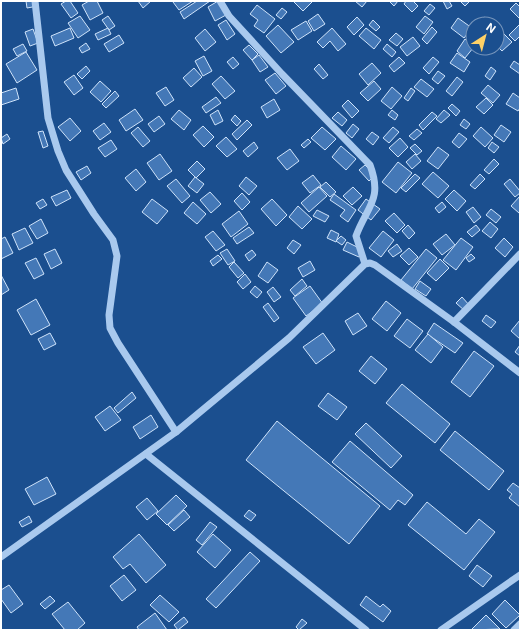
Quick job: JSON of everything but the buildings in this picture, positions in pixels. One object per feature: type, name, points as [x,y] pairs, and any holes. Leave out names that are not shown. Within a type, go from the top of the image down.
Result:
[{"type":"street","points":[[35,1],[48,118],[58,151],[66,170],[94,214],[113,240],[117,256],[109,314],[110,328],[118,343],[176,432]]},
{"type":"street","points":[[220,1],[229,16],[282,74],[370,165],[375,179],[375,195],[356,236],[365,264]]},
{"type":"street","points":[[454,322],[520,254]]},
{"type":"street","points":[[1,557],[176,432],[289,338],[365,264],[370,263],[374,265],[454,322],[518,371]]},
{"type":"street","points":[[146,454],[366,630]]},
{"type":"street","points":[[441,630],[520,575]]},
{"type":"street","points":[[514,630],[520,624]]}]
